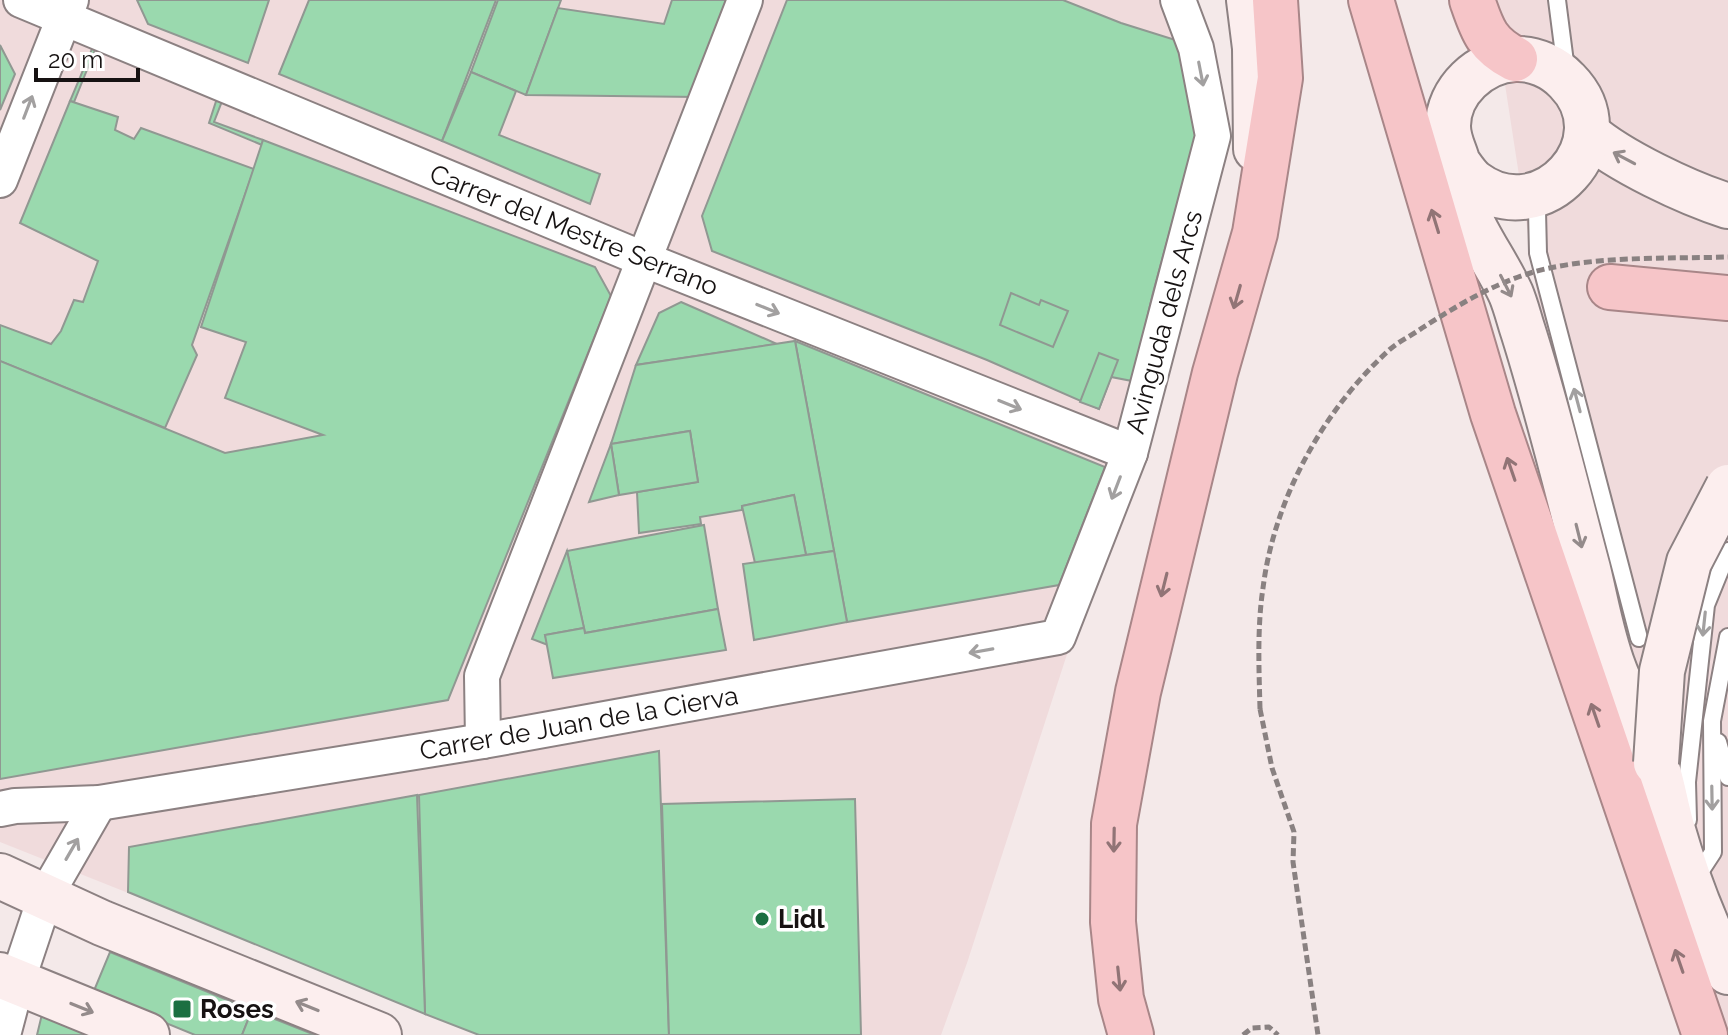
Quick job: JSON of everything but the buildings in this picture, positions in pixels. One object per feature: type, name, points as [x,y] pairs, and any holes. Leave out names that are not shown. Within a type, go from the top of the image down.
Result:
[{"type":"highway","points":[[1131,1035],[1121,999],[1113,922],[1114,824],[1142,677],[1215,373],[1255,233],[1280,78],[1275,0]]},
{"type":"highway","points":[[1371,0],[1493,414],[1705,1035]]},
{"type":"highway","points":[[1472,0],[1484,35],[1498,50],[1539,67]]},
{"type":"highway","points":[[1728,279],[1610,287],[1728,298]]},
{"type":"street","name":"Carrer del Mestre Serrano","points":[[21,0],[67,9],[643,259],[1130,453]]},
{"type":"street","points":[[483,741],[482,676],[745,0]]},
{"type":"street","name":"Avinguda dels Arcs","points":[[1058,637],[1130,453],[1213,136],[1196,48],[1178,0]]},
{"type":"street","points":[[1249,0],[1255,63],[1255,233]]},
{"type":"street","points":[[0,180],[67,9]]},
{"type":"street","points":[[1495,63],[1539,67],[1579,96],[1586,114],[1587,133],[1582,153],[1573,170],[1558,185],[1541,193],[1517,198],[1493,193],[1473,182],[1458,163],[1450,144],[1448,124],[1452,104],[1462,86],[1495,63]]},
{"type":"street","points":[[1587,133],[1602,146],[1664,179],[1728,206]]},
{"type":"street","points":[[1458,163],[1460,189],[1468,214],[1512,295],[1540,385],[1613,668],[1656,763],[1690,886],[1728,972]]},
{"type":"street","points":[[1664,179],[1728,190]]},
{"type":"street","points":[[1656,763],[1662,671],[1689,562],[1728,487]]},
{"type":"street","name":"Carrer de Juan de la Cierva","points":[[0,809],[99,803],[483,741],[1058,637]]},
{"type":"street","points":[[3,1035],[8,978],[46,895],[99,803]]},
{"type":"street","points":[[0,876],[102,923],[379,1035]]},
{"type":"street","points":[[8,978],[147,1035]]},
{"type":"lane","points":[[1539,67],[1558,26],[1557,0]]},
{"type":"lane","points":[[1539,67],[1558,26]]},
{"type":"lane","points":[[1541,193],[1537,211],[1538,253],[1639,638]]},
{"type":"lane","points":[[1690,886],[1687,782],[1706,605],[1728,551]]},
{"type":"lane","points":[[1690,886],[1713,852],[1712,721],[1728,637]]},
{"type":"lane","points":[[1712,721],[1728,777]]},
{"type":"path","points":[[1318,1035],[1293,862],[1294,832],[1272,768],[1260,709],[1259,651],[1263,588],[1274,537],[1295,478],[1326,424],[1389,350],[1471,296],[1526,274],[1589,262],[1728,257]]},
{"type":"path","points":[[1243,1035],[1252,1028],[1269,1027],[1278,1035]]},
{"type":"shaded area","points":[[0,0],[1189,0],[1218,134],[1081,611],[941,1035],[486,1035],[0,842]]},
{"type":"shaded area","points":[[1492,0],[1728,0],[1728,1032],[1713,1004],[1598,688]]},
{"type":"place","name":"Lidl","points":[[762,919]]},
{"type":"place","name":"Roses","points":[[182,1009]]}]
